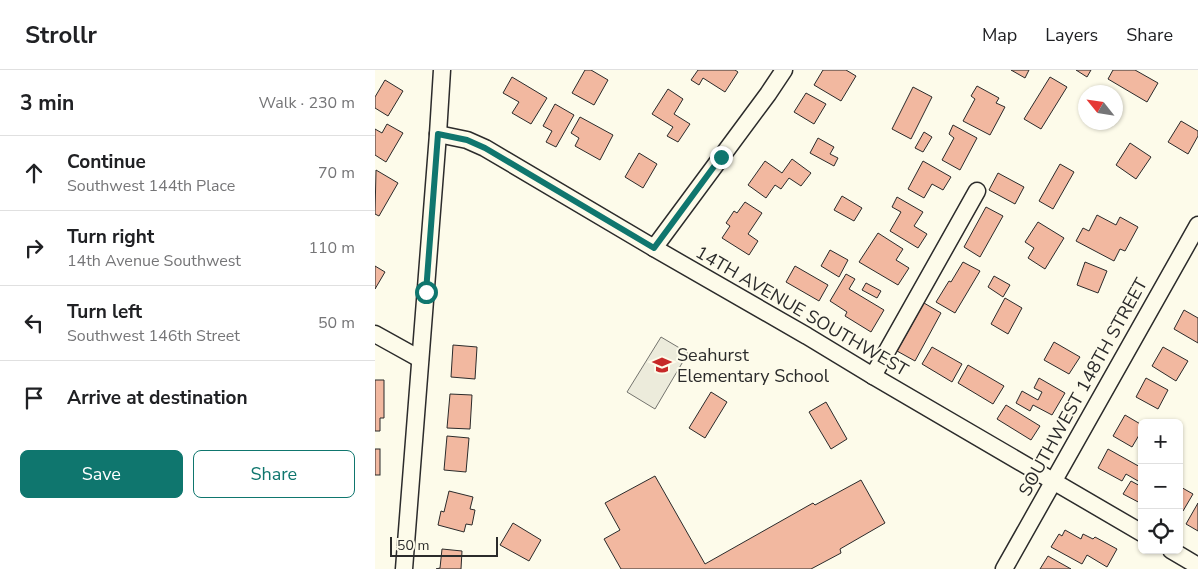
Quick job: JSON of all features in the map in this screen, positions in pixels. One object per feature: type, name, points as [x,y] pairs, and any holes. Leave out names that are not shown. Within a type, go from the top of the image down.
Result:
[{"type":"street","points":[[404,569],[442,70]]},
{"type":"street","points":[[654,248],[784,70]]},
{"type":"street","name":"14TH AVENUE SOUTHWEST","points":[[438,134],[467,140],[485,148],[1138,531]]},
{"type":"street","points":[[873,376],[977,190]]},
{"type":"street","name":"SOUTHWEST 148TH STREET","points":[[1004,569],[1198,226]]},
{"type":"street","points":[[375,334],[421,359]]},
{"type":"street","points":[[1178,554],[1198,566]]},
{"type":"shaded area","points":[[661,337],[688,353],[655,409],[627,392]]},
{"type":"building","points":[[585,70],[591,70],[608,80],[594,105],[572,93]]},
{"type":"building","points":[[698,70],[735,70],[738,72],[725,92],[703,78],[699,85],[691,80]]},
{"type":"building","points":[[823,70],[846,70],[856,76],[841,101],[814,85]]},
{"type":"building","points":[[1011,70],[1029,70],[1025,78]]},
{"type":"building","points":[[1076,70],[1091,70],[1087,77]]},
{"type":"building","points":[[1113,70],[1135,70],[1158,83],[1147,102],[1123,88],[1123,85],[1118,85],[1108,79]]},
{"type":"building","points":[[512,77],[547,98],[531,124],[512,113],[519,102],[503,93]]},
{"type":"building","points":[[1050,77],[1067,87],[1041,129],[1024,119]]},
{"type":"building","points":[[385,80],[403,91],[388,116],[375,108],[375,97]]},
{"type":"building","points":[[977,86],[999,98],[996,103],[1005,107],[990,135],[963,121],[975,99],[971,96]]},
{"type":"building","points":[[913,87],[932,97],[911,139],[892,129]]},
{"type":"building","points":[[668,89],[683,99],[674,114],[690,124],[678,142],[667,136],[673,127],[652,114]]},
{"type":"building","points":[[806,93],[826,104],[814,124],[794,112]]},
{"type":"building","points":[[555,104],[574,115],[556,147],[546,142],[552,131],[543,126]]},
{"type":"building","points":[[580,117],[613,135],[600,160],[575,146],[579,138],[571,133]]},
{"type":"building","points":[[1181,121],[1198,131],[1198,136],[1188,154],[1168,142]]},
{"type":"building","points":[[387,124],[403,133],[386,162],[375,155],[375,129],[382,133]]},
{"type":"building","points":[[953,125],[977,138],[960,170],[942,160],[954,138],[949,134]]},
{"type":"building","points":[[924,132],[932,137],[923,152],[915,148]]},
{"type":"building","points":[[818,138],[834,147],[830,154],[838,158],[834,166],[810,153]]},
{"type":"building","points":[[1130,143],[1151,157],[1136,179],[1116,165]]},
{"type":"building","points":[[639,153],[657,164],[643,188],[625,177]]},
{"type":"building","points":[[792,159],[811,173],[801,186],[789,178],[781,189],[775,185],[766,198],[748,185],[765,161],[782,173]]},
{"type":"building","points":[[923,161],[951,177],[943,190],[932,184],[924,198],[908,189]]},
{"type":"building","points":[[1060,164],[1074,172],[1053,209],[1039,201]]},
{"type":"building","points":[[376,170],[398,183],[379,216],[375,214]]},
{"type":"building","points":[[998,173],[1024,187],[1015,204],[989,190]]},
{"type":"building","points":[[842,196],[862,208],[854,221],[834,210]]},
{"type":"building","points":[[897,197],[923,212],[914,226],[927,234],[918,248],[890,231],[901,212],[892,207]]},
{"type":"building","points":[[745,202],[762,213],[748,234],[758,241],[749,255],[722,238],[730,226],[726,223],[734,211],[737,213]]},
{"type":"building","points":[[986,207],[1003,216],[980,257],[964,247]]},
{"type":"building","points":[[1097,215],[1116,225],[1120,217],[1138,227],[1125,251],[1120,249],[1114,261],[1076,241],[1083,228],[1089,231]]},
{"type":"building","points":[[1038,222],[1064,238],[1045,269],[1028,258],[1034,248],[1025,242]]},
{"type":"building","points":[[878,233],[903,249],[896,260],[909,268],[898,285],[859,262]]},
{"type":"building","points":[[830,250],[848,260],[839,277],[821,266]]},
{"type":"building","points":[[963,262],[980,271],[955,313],[936,302]]},
{"type":"building","points":[[1085,262],[1107,271],[1098,293],[1077,285]]},
{"type":"building","points":[[375,266],[385,272],[375,289]]},
{"type":"building","points":[[795,266],[828,285],[819,301],[786,282]]},
{"type":"building","points":[[846,274],[855,279],[849,289],[884,310],[871,332],[845,316],[847,312],[830,301]]},
{"type":"building","points":[[994,276],[1010,285],[1003,297],[988,287]]},
{"type":"building","points":[[866,283],[881,291],[877,298],[862,290]]},
{"type":"building","points":[[1005,298],[1022,308],[1008,334],[991,324]]},
{"type":"building","points":[[924,303],[941,313],[915,361],[897,351]]},
{"type":"building","points":[[1184,310],[1198,318],[1198,343],[1174,329]]},
{"type":"building","points":[[1054,342],[1080,357],[1069,374],[1044,360]]},
{"type":"building","points":[[453,345],[477,347],[475,379],[451,377]]},
{"type":"building","points":[[932,347],[962,364],[952,382],[922,364]]},
{"type":"building","points":[[1163,347],[1188,361],[1176,381],[1152,366]]},
{"type":"building","points":[[968,365],[1004,386],[993,404],[958,383]]},
{"type":"building","points":[[1039,378],[1065,393],[1052,415],[1033,405],[1030,411],[1016,403],[1022,391],[1038,400],[1042,392],[1034,388]]},
{"type":"building","points":[[1146,378],[1168,390],[1158,409],[1136,397]]},
{"type":"building","points":[[375,380],[384,380],[384,418],[380,418],[380,431],[375,431]]},
{"type":"building","points":[[711,392],[727,402],[705,438],[689,428]]},
{"type":"building","points":[[450,394],[472,395],[470,429],[447,428]]},
{"type":"building","points":[[826,402],[847,439],[831,449],[809,412]]},
{"type":"building","points":[[1006,405],[1040,426],[1031,440],[997,419]]},
{"type":"building","points":[[1125,415],[1138,423],[1138,437],[1132,447],[1113,436]]},
{"type":"building","points":[[447,436],[469,438],[466,472],[444,470]]},
{"type":"building","points":[[375,449],[380,449],[380,475],[375,475]]},
{"type":"building","points":[[1108,449],[1138,466],[1138,481],[1126,474],[1122,481],[1098,468]]},
{"type":"building","points":[[655,476],[705,564],[813,503],[815,505],[861,480],[885,523],[840,549],[841,553],[811,569],[621,569],[604,539],[620,530],[605,503]]},
{"type":"building","points":[[1131,481],[1138,485],[1138,502],[1123,494]]},
{"type":"building","points":[[1183,488],[1193,494],[1183,511]]},
{"type":"building","points":[[449,491],[473,497],[470,509],[475,510],[472,525],[466,524],[464,532],[438,525],[441,511],[444,512]]},
{"type":"building","points":[[1198,503],[1198,531],[1186,524]]},
{"type":"building","points":[[513,523],[541,540],[529,561],[500,545]]},
{"type":"building","points":[[1065,530],[1081,539],[1083,534],[1093,539],[1095,537],[1117,549],[1107,567],[1087,555],[1082,564],[1051,547],[1059,534],[1062,536]]},
{"type":"building","points":[[442,549],[462,551],[461,569],[436,569],[440,568]]},
{"type":"building","points":[[1048,556],[1071,569],[1040,569]]},
{"type":"place","name":"Seahurst Elementary School","points":[[662,365]]},
{"type":"route","points":[[426,292],[438,134],[467,140],[485,148],[654,248],[721,157]]}]
